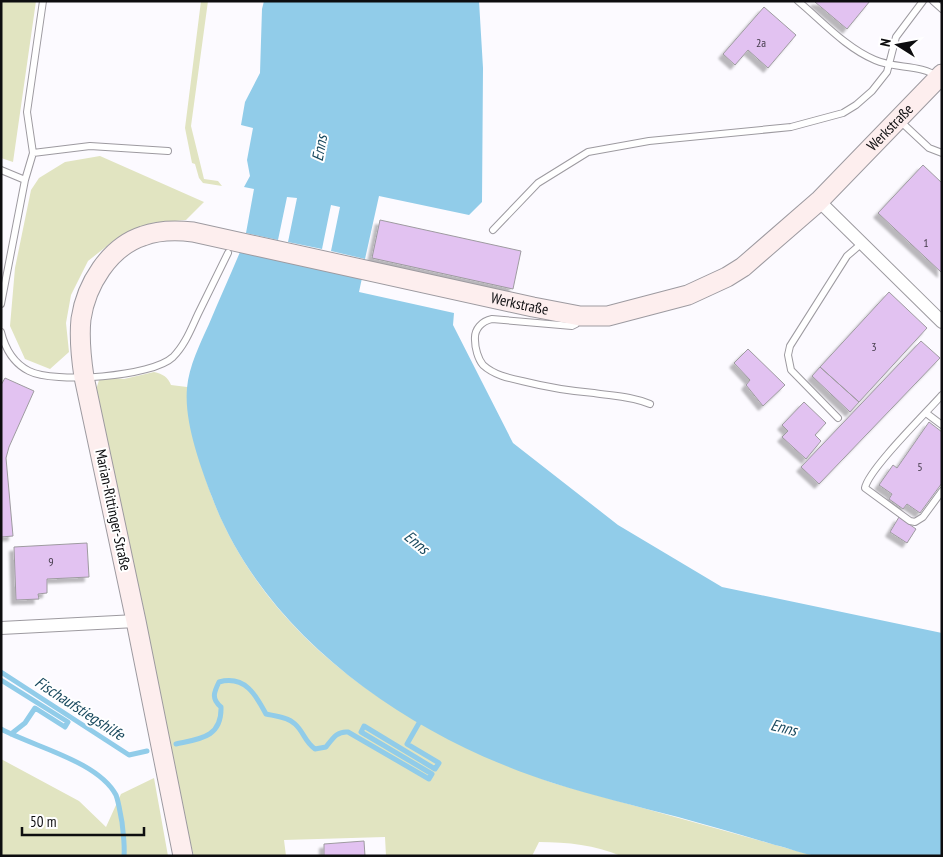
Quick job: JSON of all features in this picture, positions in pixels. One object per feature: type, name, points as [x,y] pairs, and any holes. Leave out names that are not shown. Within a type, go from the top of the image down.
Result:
[{"type":"street","name":"Werkstraße","points":[[193,232],[510,302],[580,316],[608,316],[667,301],[707,287],[743,267],[819,201],[940,76]]},
{"type":"street","points":[[819,201],[942,322]]},
{"type":"street","name":"Marian-Rittinger-Straße","points":[[183,856],[136,621],[84,377],[80,344],[81,319],[86,295],[107,261],[122,247],[142,236],[166,231],[193,232]]},
{"type":"street","points":[[1,628],[136,621]]},
{"type":"lane","points":[[1,304],[25,180],[32,154],[27,112],[42,1]]},
{"type":"lane","name":"Werkstraße","points":[[798,1],[850,46],[874,60],[890,65],[925,69],[940,76]]},
{"type":"lane","points":[[493,230],[538,182],[588,152],[649,141],[792,127],[843,113],[856,105],[882,80],[890,65],[896,37],[923,1]]},
{"type":"lane","points":[[933,1],[942,9]]},
{"type":"lane","points":[[898,119],[929,148],[942,153]]},
{"type":"lane","points":[[32,154],[90,146],[168,151]]},
{"type":"lane","points":[[1,170],[25,180]]},
{"type":"lane","points":[[838,418],[791,370],[788,355],[790,346],[847,256],[861,244]]},
{"type":"lane","points":[[1,332],[10,354],[19,364],[29,371],[42,375],[91,377],[136,372],[152,368],[172,358],[184,342],[228,252]]},
{"type":"lane","points":[[580,316],[579,322],[572,326],[492,319],[484,321],[477,329],[475,338],[478,355],[483,365],[499,375],[550,388],[637,398],[650,404]]},
{"type":"lane","points":[[942,395],[881,462],[865,488],[910,521],[915,522],[923,518],[942,491]]},
{"type":"lane","points":[[926,413],[942,425]]},
{"type":"green space","points":[[1,1],[36,1],[13,162],[1,158]]},
{"type":"green space","points":[[201,1],[208,1],[191,126],[204,179],[218,181],[222,186],[203,183],[199,178],[195,164],[192,163],[185,128]]},
{"type":"green space","points":[[100,156],[204,202],[186,220],[151,223],[117,238],[88,261],[71,295],[66,323],[69,352],[50,369],[25,359],[10,326],[15,268],[31,190],[39,178],[65,162]]},
{"type":"green space","points":[[154,372],[165,376],[171,385],[187,387],[187,399],[196,448],[207,483],[231,539],[262,589],[300,633],[344,672],[392,706],[444,735],[498,761],[553,783],[815,856],[621,856],[581,845],[539,842],[532,856],[386,856],[385,837],[284,840],[286,856],[194,856],[179,801],[144,611],[104,437],[96,390],[99,380],[108,377],[124,379]]},
{"type":"green space","points":[[1,759],[79,801],[106,827],[121,794],[154,778],[168,856],[1,856]]},
{"type":"water","name":"Enns","points":[[264,1],[479,1],[483,68],[482,202],[469,215],[379,196],[365,259],[331,251],[340,207],[331,205],[322,249],[288,242],[297,198],[287,197],[278,240],[246,233],[254,189],[244,187],[250,176],[247,160],[253,128],[241,125],[245,102],[260,73],[262,9]]},
{"type":"water","name":"Enns","points":[[240,252],[362,278],[359,292],[454,313],[453,325],[513,443],[618,525],[722,587],[942,633],[942,856],[818,856],[568,788],[500,764],[448,739],[398,710],[350,676],[306,638],[268,595],[236,548],[212,497],[190,429],[187,388],[192,363]]},
{"type":"building","points":[[816,1],[870,1],[847,29]]},
{"type":"building","points":[[764,7],[796,35],[768,68],[748,50],[735,65],[723,54]]},
{"type":"building","points":[[923,165],[942,183],[942,273],[878,213]]},
{"type":"building","points":[[380,220],[521,251],[513,289],[372,258]]},
{"type":"building","points":[[889,292],[927,328],[859,402],[820,367]]},
{"type":"building","points":[[921,341],[940,358],[819,484],[801,467]]},
{"type":"building","points":[[748,349],[785,385],[763,406],[746,385],[750,380],[734,363]]},
{"type":"building","points":[[820,367],[859,402],[850,412],[812,376]]},
{"type":"building","points":[[5,378],[34,391],[6,458],[13,536],[1,537],[1,385]]},
{"type":"building","points":[[804,402],[826,423],[815,435],[821,441],[806,459],[782,437],[788,431],[782,425]]},
{"type":"building","points":[[929,422],[942,432],[942,483],[920,513],[907,504],[903,509],[889,499],[892,494],[879,485],[893,465],[897,468]]},
{"type":"building","points":[[899,517],[916,529],[907,543],[890,532]]},
{"type":"building","points":[[87,543],[89,577],[47,579],[47,593],[38,594],[39,599],[16,600],[14,547]]},
{"type":"building","points":[[364,841],[365,856],[324,856],[324,844]]},
{"type":"waterway","name":"Fischaufstiegshilfe","points":[[1,672],[129,755],[147,751]]},
{"type":"waterway","name":"Fischaufstiegshilfe","points":[[1,680],[68,722],[65,727],[35,708],[25,723],[11,734]]},
{"type":"waterway","name":"Fischaufstiegshilfe","points":[[176,744],[201,738],[213,731],[218,725],[221,707],[216,701],[215,692],[219,682],[228,681],[236,681],[248,688],[254,694],[266,714],[281,717],[292,722],[315,749],[326,747],[338,734],[348,732],[429,779],[432,774],[361,732],[364,726],[435,769],[439,763],[407,744],[419,723]]},
{"type":"waterway","points":[[1,729],[80,764],[107,783],[118,801],[122,822],[124,856]]}]
